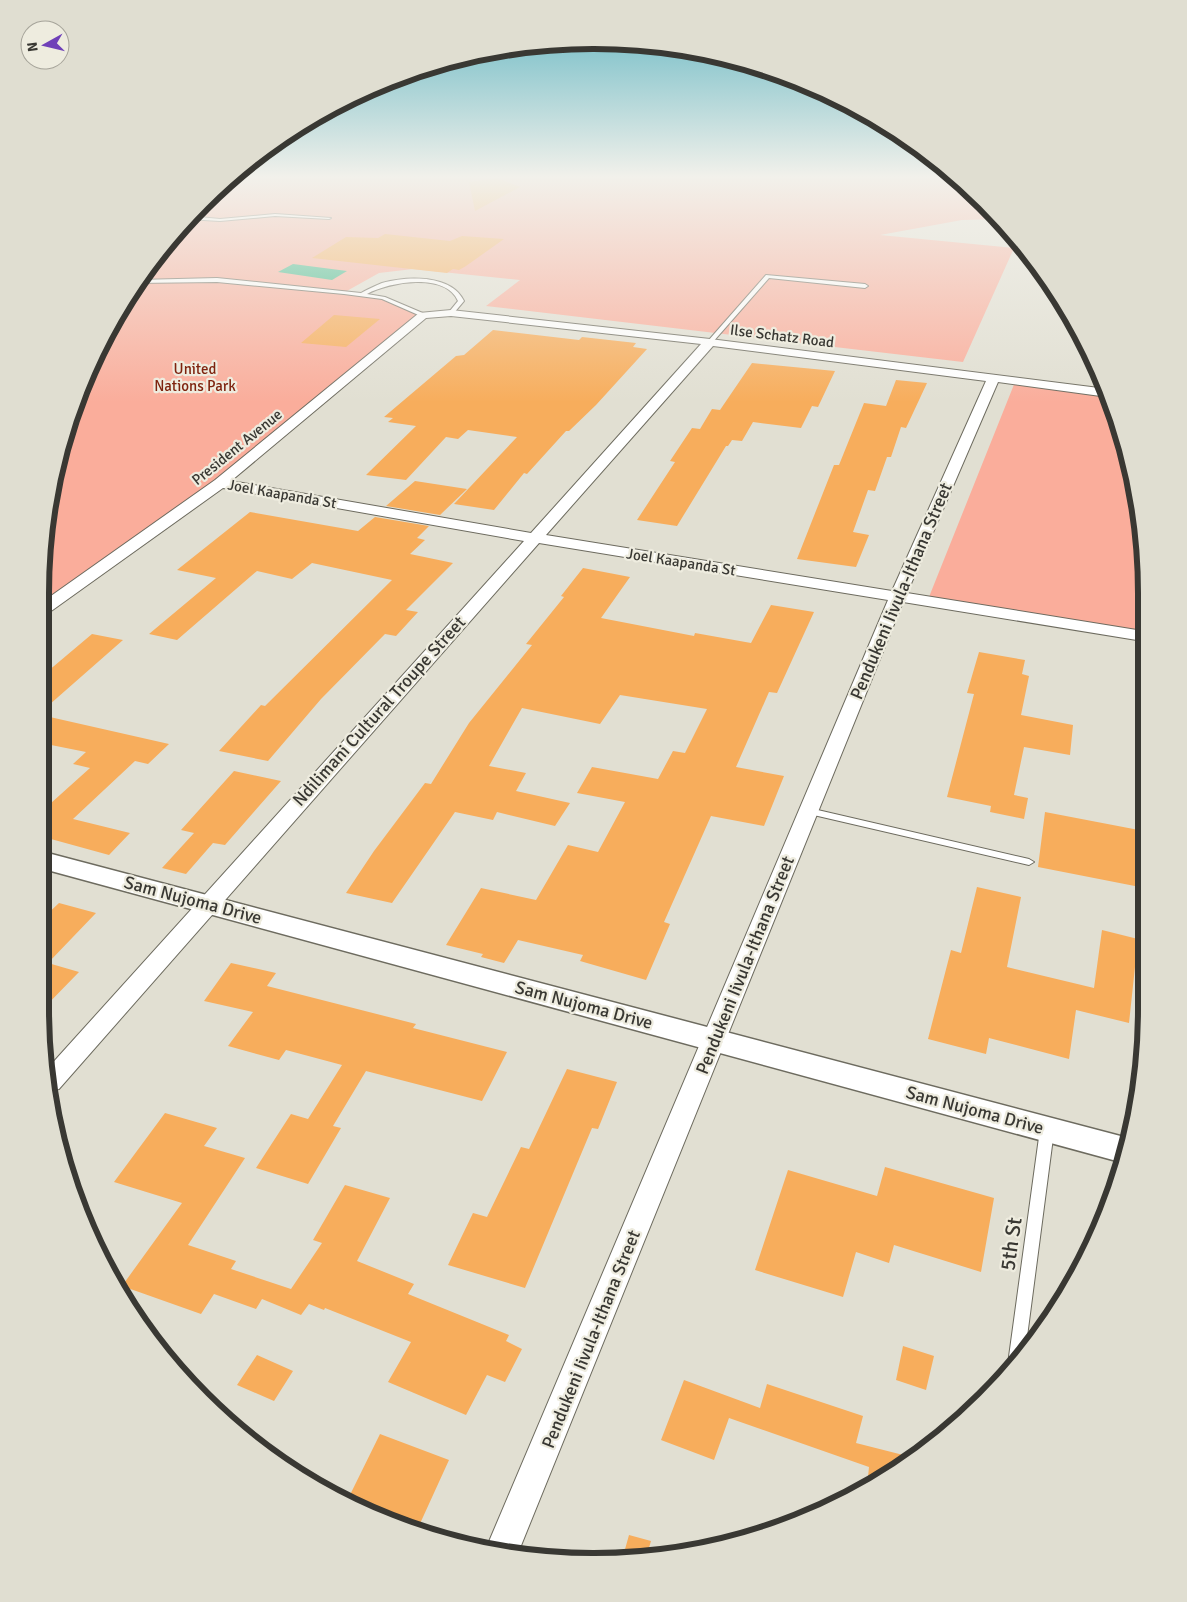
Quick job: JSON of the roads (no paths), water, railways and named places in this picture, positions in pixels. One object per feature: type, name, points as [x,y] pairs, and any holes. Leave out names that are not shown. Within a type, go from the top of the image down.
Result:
[{"type":"street","name":"Ilse Schatz Road","points":[[451,313],[710,342],[1100,392]]},
{"type":"street","points":[[423,315],[451,313]]},
{"type":"street","name":"President Avenue","points":[[49,605],[220,483],[423,315]]},
{"type":"street","name":"Ndilimani Cultural Troupe Street","points":[[53,1079],[710,342]]},
{"type":"street","name":"Pendukeni Iivula-Ithana Street","points":[[504,1546],[897,597],[993,379]]},
{"type":"street","name":"Joel Kaapanda St","points":[[220,483],[534,538],[1138,635]]},
{"type":"street","name":"Sam Nujoma Drive","points":[[49,861],[1120,1149]]},
{"type":"lane","points":[[710,342],[768,276],[865,286]]},
{"type":"lane","points":[[147,282],[217,280],[361,295],[383,298],[423,315]]},
{"type":"lane","points":[[361,295],[387,284],[399,282],[437,284],[453,288],[460,296],[461,300],[451,313]]},
{"type":"lane","points":[[809,811],[1029,862]]},
{"type":"lane","name":"5th St","points":[[1018,1350],[1048,1130]]},
{"type":"park label","name":"United Nations Park","points":[[195,378]]}]
